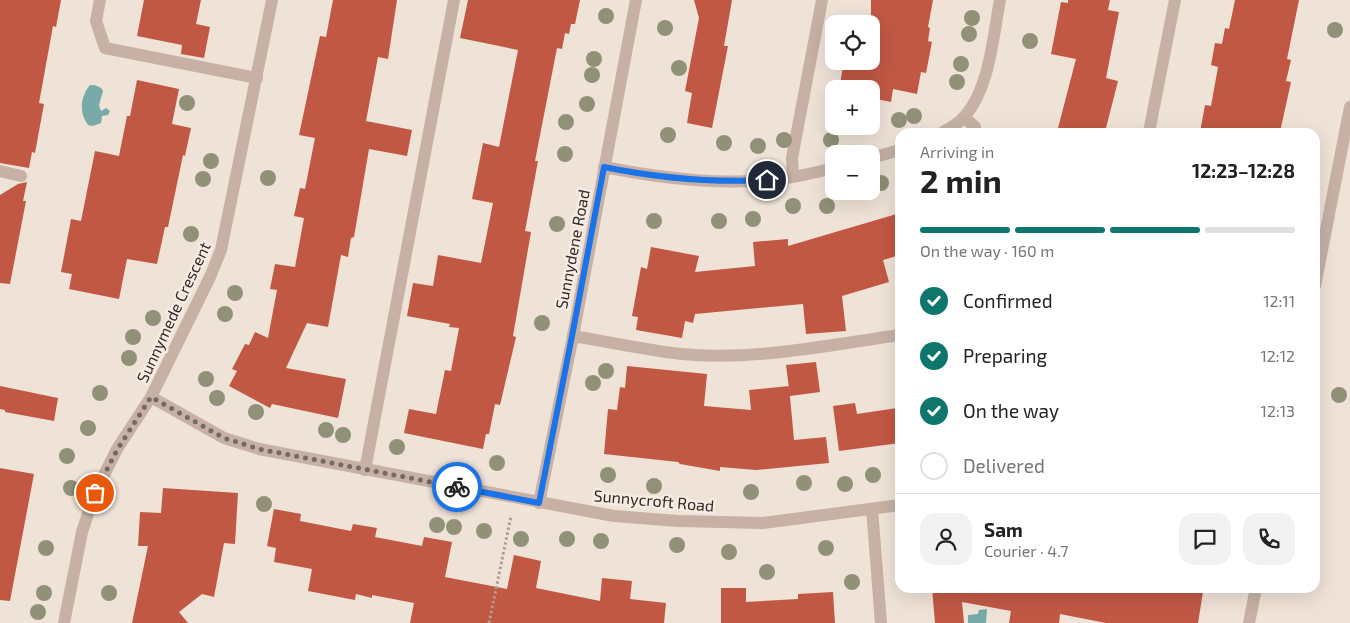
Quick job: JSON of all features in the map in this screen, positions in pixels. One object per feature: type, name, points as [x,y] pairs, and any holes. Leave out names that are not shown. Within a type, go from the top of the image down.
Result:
[{"type":"street","points":[[100,0],[96,21],[105,48],[257,78]]},
{"type":"street","name":"Sunnymede Crescent","points":[[64,623],[79,544],[90,506],[105,471],[151,397],[210,277],[221,250],[272,0]]},
{"type":"street","points":[[365,470],[454,0]]},
{"type":"street","name":"Sunnydene Road","points":[[539,503],[636,0]]},
{"type":"street","points":[[794,177],[792,158],[822,0]]},
{"type":"street","points":[[949,128],[964,117],[974,103],[984,79],[1000,0]]},
{"type":"street","points":[[1151,128],[1176,0]]},
{"type":"street","points":[[1320,260],[1350,107]]},
{"type":"street","points":[[964,117],[975,127]]},
{"type":"street","points":[[880,156],[895,151]]},
{"type":"street","points":[[604,167],[667,177],[748,181],[794,177],[825,170]]},
{"type":"street","points":[[0,172],[21,176]]},
{"type":"street","points":[[572,336],[681,354],[702,355],[761,354],[895,336]]},
{"type":"street","name":"Sunnycroft Road","points":[[151,397],[224,438],[259,449],[614,516],[678,521],[763,523],[895,506]]},
{"type":"street","points":[[872,509],[881,623]]},
{"type":"street","points":[[1249,623],[1255,593]]},
{"type":"path","points":[[489,623],[514,498]]},
{"type":"water","points":[[90,85],[99,87],[103,91],[99,105],[101,111],[106,108],[110,111],[108,115],[102,116],[101,123],[93,126],[88,125],[82,110],[84,95]]},
{"type":"water","points":[[987,609],[986,623],[968,623],[968,615],[978,614],[979,610]]},
{"type":"building","points":[[0,0],[61,0],[56,27],[53,26],[39,103],[44,104],[35,153],[32,152],[29,168],[0,163]]},
{"type":"building","points":[[144,0],[201,0],[196,24],[210,27],[204,58],[181,54],[182,45],[137,36]]},
{"type":"building","points":[[333,0],[397,0],[388,59],[378,57],[366,121],[412,130],[407,156],[369,149],[354,237],[351,238],[348,257],[341,255],[328,327],[307,323],[286,368],[346,379],[338,418],[272,404],[270,408],[229,386],[237,371],[232,369],[245,344],[249,345],[255,332],[268,338],[277,290],[270,289],[275,264],[295,267],[304,218],[294,216],[300,188],[305,189],[315,138],[299,135],[320,36],[326,37]]},
{"type":"building","points":[[468,0],[580,0],[575,24],[571,24],[569,34],[565,33],[562,49],[557,48],[535,161],[538,161],[525,231],[531,232],[513,336],[516,337],[500,405],[495,404],[489,434],[486,434],[483,449],[404,433],[409,409],[436,414],[445,370],[451,371],[459,328],[449,327],[450,324],[407,316],[413,283],[433,286],[438,255],[481,263],[493,203],[472,199],[483,143],[499,147],[518,50],[460,38]]},
{"type":"building","points":[[694,0],[732,0],[724,46],[728,46],[712,128],[687,123],[692,93],[685,91],[699,18]]},
{"type":"building","points":[[871,0],[933,0],[928,27],[930,28],[928,41],[932,42],[926,73],[921,72],[917,94],[893,89],[891,102],[880,100],[880,80],[841,80],[842,70],[880,70],[880,15],[871,15]]},
{"type":"building","points":[[1068,0],[1110,0],[1108,10],[1119,12],[1106,78],[1118,81],[1106,128],[1058,128],[1076,59],[1051,54],[1061,2],[1068,3]]},
{"type":"building","points":[[1235,0],[1299,0],[1287,59],[1291,60],[1286,81],[1291,82],[1281,128],[1201,128],[1205,105],[1211,106],[1218,67],[1211,65],[1215,43],[1222,44],[1225,28],[1229,29]]},
{"type":"building","points":[[137,80],[179,89],[172,124],[191,128],[185,156],[183,155],[168,227],[165,227],[157,264],[127,259],[119,299],[69,289],[72,274],[61,272],[71,219],[81,221],[95,151],[119,156]]},
{"type":"building","points":[[27,182],[23,201],[26,201],[10,284],[0,283],[0,195],[18,184]]},
{"type":"building","points":[[895,214],[895,256],[883,260],[889,282],[842,296],[846,331],[806,334],[803,304],[695,314],[693,323],[685,321],[682,338],[636,330],[638,317],[632,316],[641,267],[647,269],[651,247],[699,256],[695,272],[755,266],[753,242],[788,239],[788,246]]},
{"type":"building","points":[[816,362],[820,392],[790,396],[786,365]]},
{"type":"building","points":[[627,366],[707,374],[704,406],[751,410],[749,390],[789,386],[794,440],[826,437],[829,463],[756,470],[720,467],[720,471],[680,464],[678,462],[604,454],[608,409],[617,410],[620,387],[625,388]]},
{"type":"building","points":[[0,386],[58,398],[54,421],[5,412],[5,410],[0,409]]},
{"type":"building","points":[[855,403],[857,414],[895,408],[895,444],[839,451],[833,406]]},
{"type":"building","points":[[0,468],[34,474],[10,601],[0,600]]},
{"type":"building","points":[[163,488],[238,493],[235,544],[224,543],[214,597],[202,594],[179,612],[188,623],[132,623],[148,546],[138,546],[140,512],[161,513]]},
{"type":"building","points":[[274,509],[301,514],[300,521],[351,531],[353,524],[377,528],[375,537],[422,546],[424,537],[452,542],[445,577],[507,589],[514,555],[541,561],[536,588],[600,601],[602,578],[632,581],[630,599],[666,603],[664,623],[410,623],[414,603],[356,594],[355,600],[308,591],[312,569],[274,562],[276,548],[267,546]]},
{"type":"building","points":[[721,588],[746,588],[746,602],[798,599],[798,594],[833,592],[835,623],[721,623]]},
{"type":"building","points":[[932,593],[1203,593],[1198,623],[1106,623],[1060,614],[1059,623],[1009,623],[1011,611],[962,602],[964,623],[935,623]]},
{"type":"way so far","points":[[95,493],[117,450],[151,397],[224,438],[259,449],[457,487]]},
{"type":"route","points":[[457,487],[539,503],[604,167],[687,179],[767,180]]}]
